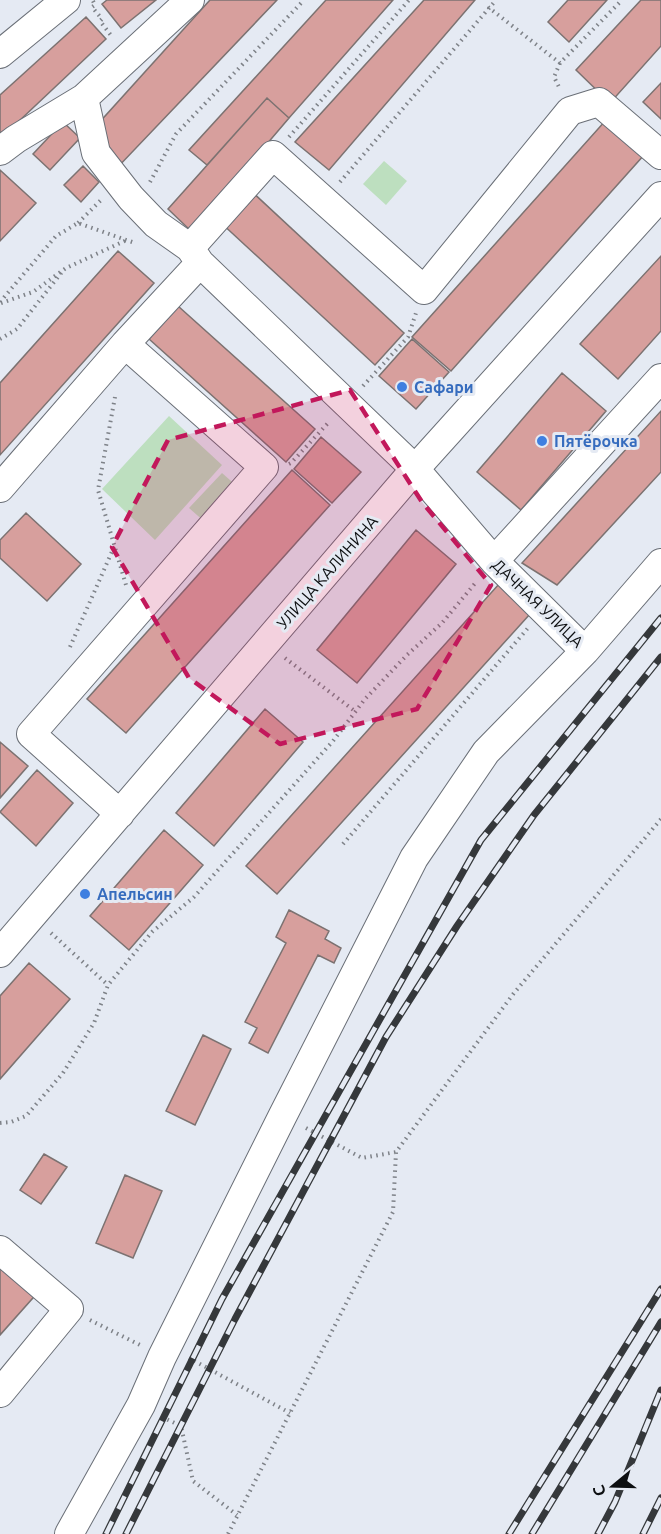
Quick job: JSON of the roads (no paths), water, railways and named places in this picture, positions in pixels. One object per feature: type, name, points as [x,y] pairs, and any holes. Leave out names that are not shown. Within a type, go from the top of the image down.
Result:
[{"type":"street","points":[[0,54],[66,0]]},
{"type":"street","points":[[0,151],[84,98],[190,0]]},
{"type":"street","name":"ДАЧНАЯ УЛИЦА","points":[[84,98],[96,153],[131,198],[156,225],[189,250],[415,469],[494,561],[585,651],[661,563]]},
{"type":"street","points":[[0,488],[125,344],[189,250],[273,155],[424,290],[570,111],[599,102],[661,155]]},
{"type":"street","name":"УЛИЦА КАЛИНИНА","points":[[0,953],[415,469],[661,196]]},
{"type":"street","points":[[120,814],[31,734],[264,467],[125,344]]},
{"type":"street","points":[[494,561],[661,378]]},
{"type":"street","points":[[69,1534],[141,1406],[165,1351],[414,858],[486,752],[585,651]]},
{"type":"street","points":[[0,1250],[69,1310],[0,1393]]},
{"type":"railway","points":[[106,1534],[222,1299],[481,840],[661,618]]},
{"type":"railway","points":[[126,1534],[235,1319],[386,1037],[457,926],[534,815],[661,657]]},
{"type":"railway","points":[[509,1534],[661,1289]]},
{"type":"railway","points":[[532,1534],[661,1322]]},
{"type":"railway","points":[[598,1534],[615,1502],[661,1390]]},
{"type":"railway","points":[[643,1534],[661,1498]]},
{"type":"place","name":"Сафари","points":[[402,387]]},
{"type":"place","name":"Пятёрочка","points":[[542,441]]},
{"type":"place","name":"Апельсин","points":[[85,894]]}]
